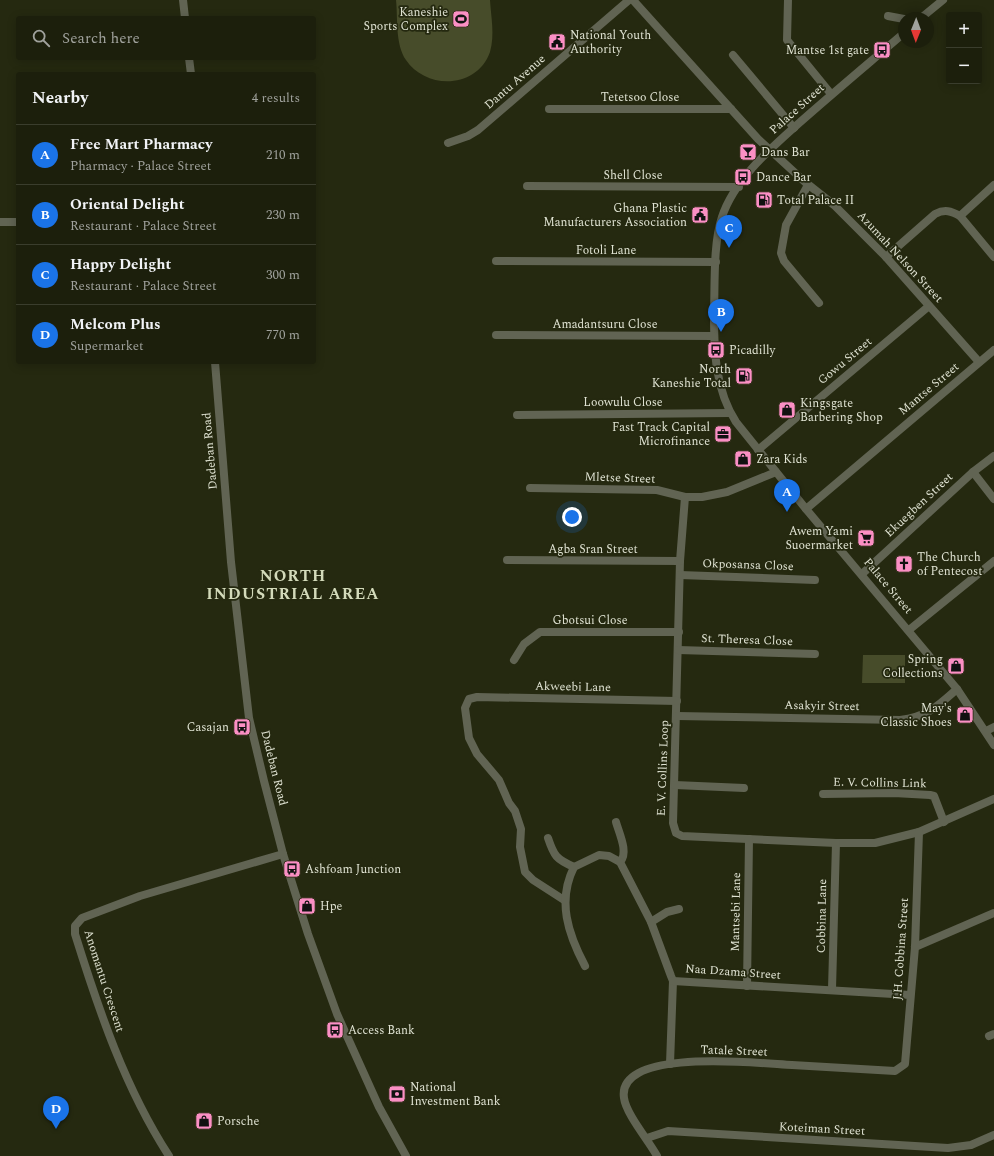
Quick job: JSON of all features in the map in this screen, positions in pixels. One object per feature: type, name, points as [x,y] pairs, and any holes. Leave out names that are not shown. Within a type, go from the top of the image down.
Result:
[{"type":"street","points":[[184,0],[185,16]]},
{"type":"street","name":"Dantu Avenue","points":[[448,143],[478,130],[629,0]]},
{"type":"street","name":"Azumah Nelson Street","points":[[633,0],[769,150],[808,185],[834,205],[886,257],[979,362]]},
{"type":"street","points":[[788,0],[788,40],[831,94]]},
{"type":"street","points":[[928,12],[941,0]]},
{"type":"street","points":[[888,16],[898,18]]},
{"type":"street","name":"Palace Street","points":[[898,38],[831,94],[769,150],[755,165],[726,208],[721,221],[716,262],[714,336],[719,383],[730,413],[758,450],[806,509],[910,630],[957,689],[994,745]]},
{"type":"street","points":[[733,55],[794,128]]},
{"type":"street","points":[[189,60],[191,72]]},
{"type":"street","name":"Tetetsoo Close","points":[[549,109],[731,109]]},
{"type":"street","points":[[808,185],[787,221],[781,255],[784,261],[819,303]]},
{"type":"street","points":[[960,216],[994,185]]},
{"type":"street","name":"Shell Close","points":[[527,186],[739,187]]},
{"type":"street","points":[[886,257],[935,214],[949,210],[960,216],[994,257]]},
{"type":"street","points":[[0,222],[16,222]]},
{"type":"street","name":"Fotoli Lane","points":[[496,261],[716,262]]},
{"type":"street","name":"Gowu Street","points":[[758,450],[928,306]]},
{"type":"street","name":"Amadantsuru Close","points":[[496,335],[714,336]]},
{"type":"street","name":"Mantse Street","points":[[806,509],[994,350]]},
{"type":"street","name":"Dadeban Road","points":[[215,364],[231,562],[249,718],[283,854],[308,934],[338,1014],[379,1107],[406,1156]]},
{"type":"street","name":"Loowulu Close","points":[[516,415],[730,413]]},
{"type":"street","name":"Ekuegben Street","points":[[862,574],[973,472],[994,456]]},
{"type":"street","name":"Mletse Street","points":[[530,488],[657,490],[685,497],[727,492],[776,472]]},
{"type":"street","points":[[973,472],[994,499]]},
{"type":"street","name":"E. V. Collins Loop","points":[[685,497],[680,561],[673,823],[676,833],[682,836],[749,840],[875,843],[919,832],[994,799]]},
{"type":"street","name":"Agba Sran Street","points":[[507,560],[680,561]]},
{"type":"street","points":[[910,630],[994,561]]},
{"type":"street","name":"Okposansa Close","points":[[680,575],[815,580]]},
{"type":"street","name":"Gbotsui Close","points":[[514,660],[524,644],[540,632],[679,632]]},
{"type":"street","name":"St. Theresa Close","points":[[678,650],[815,654]]},
{"type":"street","name":"Asakyir Street","points":[[677,716],[915,718],[931,712],[957,689]]},
{"type":"street","name":"Akweebi Lane","points":[[564,900],[533,880],[525,872],[520,847],[521,829],[515,811],[509,803],[499,780],[482,762],[472,747],[465,708],[469,699],[477,697],[677,701]]},
{"type":"street","points":[[986,731],[994,727]]},
{"type":"street","points":[[675,784],[744,788]]},
{"type":"street","name":"E. V. Collins Link","points":[[823,794],[894,793],[930,795],[934,796],[944,822]]},
{"type":"street","points":[[585,966],[570,932],[566,917],[564,900],[566,886],[574,866],[598,855],[609,856],[620,862],[623,859],[624,850],[616,822]]},
{"type":"street","name":"J.H. Cobbina Street","points":[[902,1067],[907,1060],[910,995],[915,947],[919,832]]},
{"type":"street","points":[[548,838],[553,854],[557,859],[574,866]]},
{"type":"street","name":"Mantsebi Lane","points":[[747,986],[749,840]]},
{"type":"street","name":"Cobbina Lane","points":[[832,989],[836,843]]},
{"type":"street","name":"Anomantu Crescent","points":[[169,1156],[152,1127],[112,1046],[75,934],[75,926],[82,918],[140,896],[283,854]]},
{"type":"street","name":"Naa Dzama Street","points":[[620,862],[651,922],[672,980],[747,986],[832,989],[910,995]]},
{"type":"street","points":[[651,922],[667,912],[679,909]]},
{"type":"street","points":[[915,947],[994,913]]},
{"type":"street","points":[[670,1064],[672,980]]},
{"type":"street","name":"Tatale Street","points":[[657,1156],[647,1138],[630,1115],[624,1098],[627,1086],[634,1076],[659,1066],[716,1060],[896,1071],[902,1067]]},
{"type":"street","name":"Koteiman Street","points":[[647,1138],[668,1131],[948,1148],[971,1144],[994,1135]]},
{"type":"green space","points":[[396,0],[490,0],[492,39],[490,52],[483,64],[474,73],[463,79],[451,81],[426,77],[415,70],[402,54],[398,31]]},
{"type":"green space","points":[[863,655],[905,655],[905,683],[862,683]]},
{"type":"place","name":"Kaneshie Sports Complex","points":[[461,19]]},
{"type":"place","name":"National Youth Authority","points":[[557,42]]},
{"type":"place","name":"Mantse 1st gate","points":[[882,50]]},
{"type":"place","name":"Dans Bar","points":[[748,152]]},
{"type":"place","name":"Dance Bar","points":[[743,177]]},
{"type":"place","name":"Total Palace II","points":[[764,200]]},
{"type":"place","name":"Ghana Plastic Manufacturers Association","points":[[700,215]]},
{"type":"place","name":"Happy Delight","points":[[729,248]]},
{"type":"place","name":"Oriental Delight","points":[[721,332]]},
{"type":"place","name":"Picadilly","points":[[716,350]]},
{"type":"place","name":"North Kaneshie Total","points":[[744,376]]},
{"type":"place","name":"Kingsgate Barbering Shop","points":[[787,410]]},
{"type":"place","name":"Fast Track Capital Microfinance","points":[[723,434]]},
{"type":"place","name":"Zara Kids","points":[[743,459]]},
{"type":"place","name":"Free Mart Pharmacy","points":[[787,512]]},
{"type":"place","name":"Awem Yami Suoermarket","points":[[866,538]]},
{"type":"place","name":"The Church of Pentecost","points":[[904,564]]},
{"type":"place","name":"Spring Collections","points":[[956,666]]},
{"type":"place","name":"May's Classic Shoes","points":[[965,715]]},
{"type":"place","name":"Casajan","points":[[242,727]]},
{"type":"place","name":"Ashfoam Junction","points":[[292,869]]},
{"type":"place","name":"Hpe","points":[[307,906]]},
{"type":"place","name":"Access Bank","points":[[335,1030]]},
{"type":"place","name":"National Investment Bank","points":[[397,1094]]},
{"type":"place","name":"Porsche","points":[[204,1121]]},
{"type":"place","name":"Melcom Plus","points":[[56,1129]]},
{"type":"district","name":"NORTH INDUSTRIAL AREA","points":[[293,585]]}]
